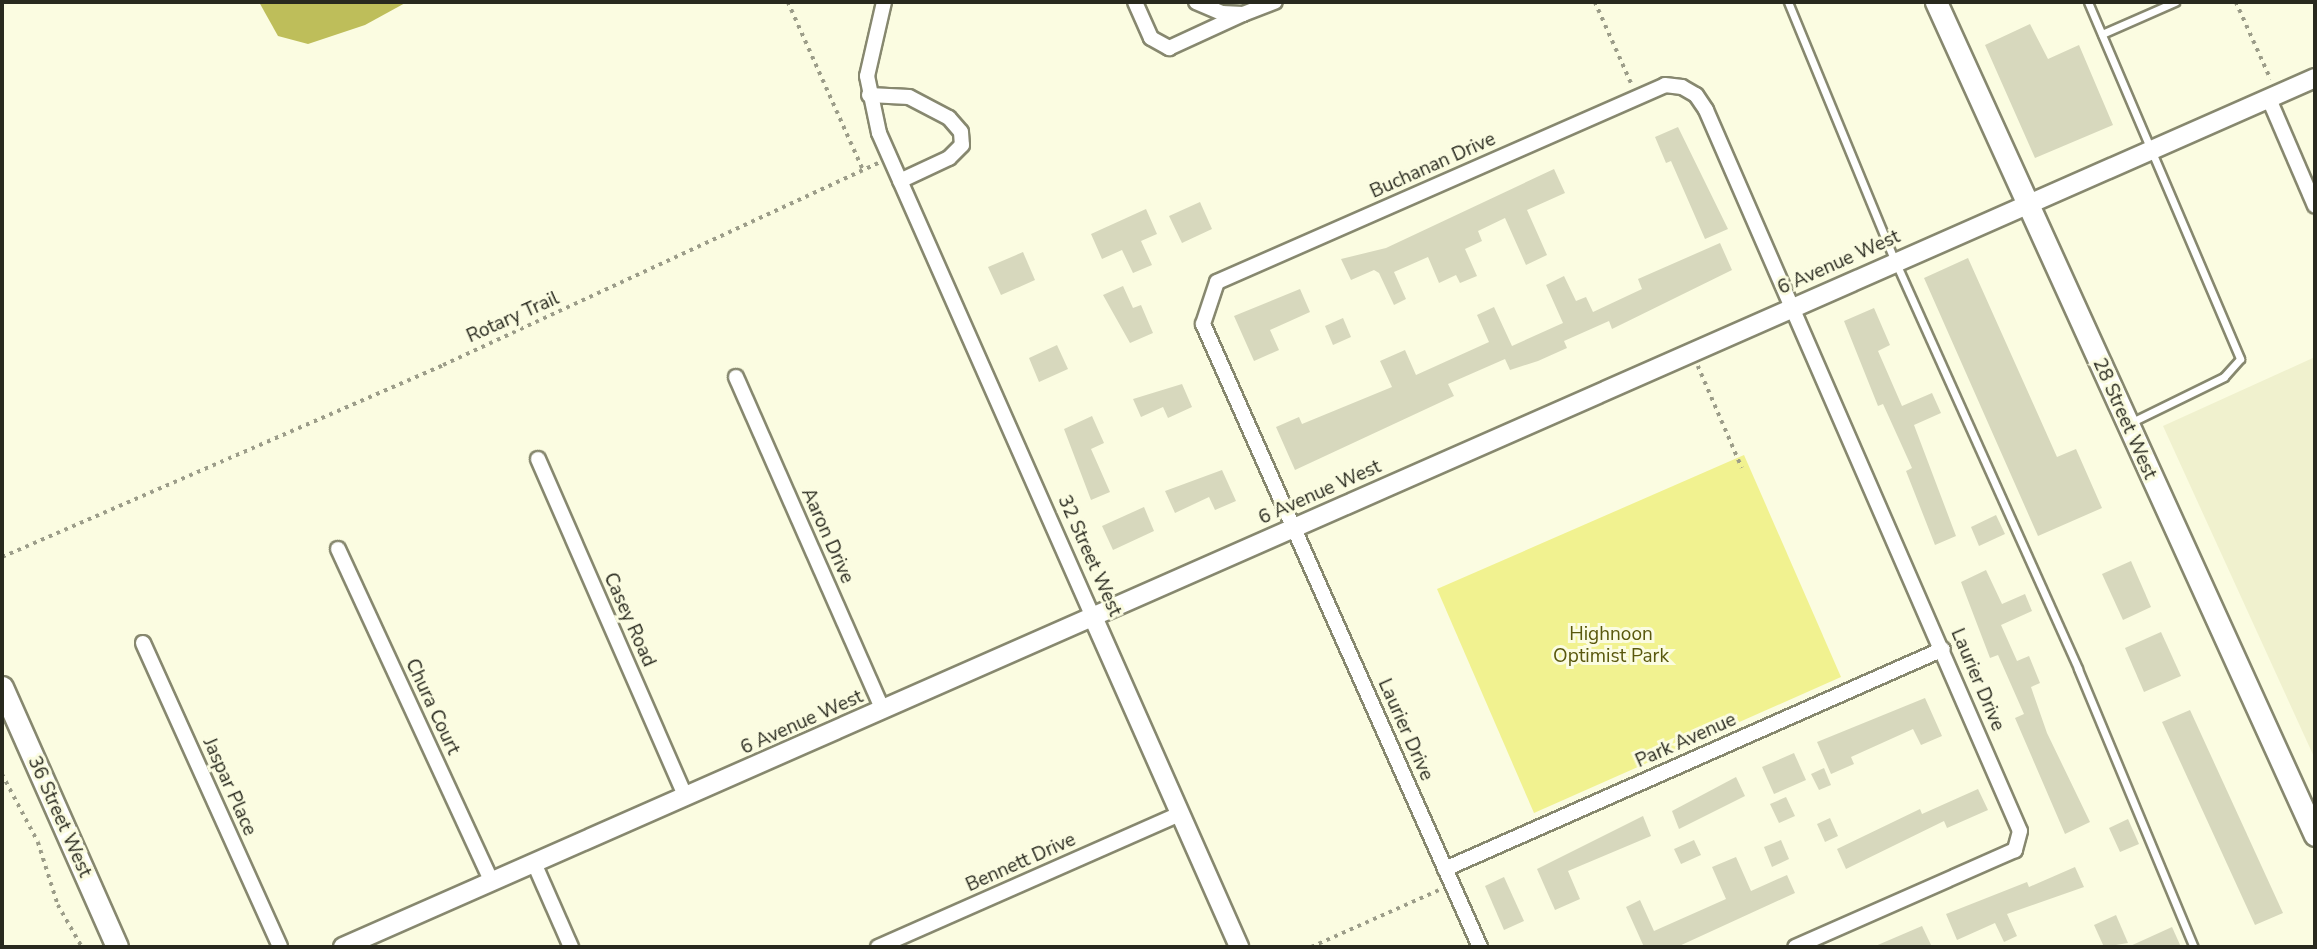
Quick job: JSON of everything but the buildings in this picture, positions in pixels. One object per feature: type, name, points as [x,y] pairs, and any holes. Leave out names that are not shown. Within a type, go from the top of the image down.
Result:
[{"type":"main road","name":"28 Street West","points":[[1936,2],[2315,835]]},
{"type":"main road","name":"36 Street West","points":[[2,687],[117,947]]},
{"type":"street","name":"32 Street West","points":[[884,2],[870,50],[869,95],[900,181],[1239,947]]},
{"type":"street","points":[[1135,2],[1151,38],[1169,47],[1275,2]]},
{"type":"street","points":[[1196,2],[1222,13],[1243,14]]},
{"type":"street","name":"6 Avenue West","points":[[343,947],[2315,78]]},
{"type":"street","name":"Buchanan Drive","points":[[1295,528],[1203,324],[1217,282],[1665,85],[1682,87],[1696,95],[1793,306]]},
{"type":"street","points":[[869,95],[909,97],[949,118],[961,132],[962,145],[949,158],[900,181]]},
{"type":"street","points":[[2273,97],[2315,206]]},
{"type":"street","name":"Laurier Drive","points":[[1793,306],[2020,831],[2015,850],[1795,947]]},
{"type":"street","name":"Aaron Drive","points":[[736,377],[883,710]]},
{"type":"street","name":"Casey Road","points":[[538,459],[686,797]]},
{"type":"street","name":"Laurier Drive","points":[[1295,528],[1480,947]]},
{"type":"street","name":"Chura Court","points":[[338,549],[492,882]]},
{"type":"street","name":"Jaspar Place","points":[[143,643],[279,947]]},
{"type":"street","name":"Park Avenue","points":[[1445,869],[1943,649]]},
{"type":"street","name":"Bennett Drive","points":[[878,947],[1180,814]]},
{"type":"street","points":[[534,863],[571,947]]},
{"type":"lane","points":[[1788,2],[1895,261],[2078,669],[2194,947]]},
{"type":"lane","points":[[2088,2],[2153,149],[2240,359],[2236,369],[2224,377],[2127,425]]},
{"type":"lane","points":[[2102,34],[2175,2]]},
{"type":"path","name":"Rotary Trail","points":[[2,557],[443,365],[863,170],[788,2]]},
{"type":"path","points":[[1595,2],[1637,97]]},
{"type":"path","points":[[2236,2],[2273,97]]},
{"type":"path","points":[[1691,352],[1742,468]]},
{"type":"path","points":[[2,774],[38,842],[58,905],[82,947]]},
{"type":"path","points":[[1311,947],[1452,884]]},
{"type":"shaded area","points":[[259,2],[407,2],[365,25],[308,44],[278,36]]},
{"type":"shaded area","points":[[2315,357],[2315,759],[2163,426]]},
{"type":"green space","name":"Highnoon Optimist Park","points":[[1744,455],[1841,677],[1534,813],[1437,589]]}]
